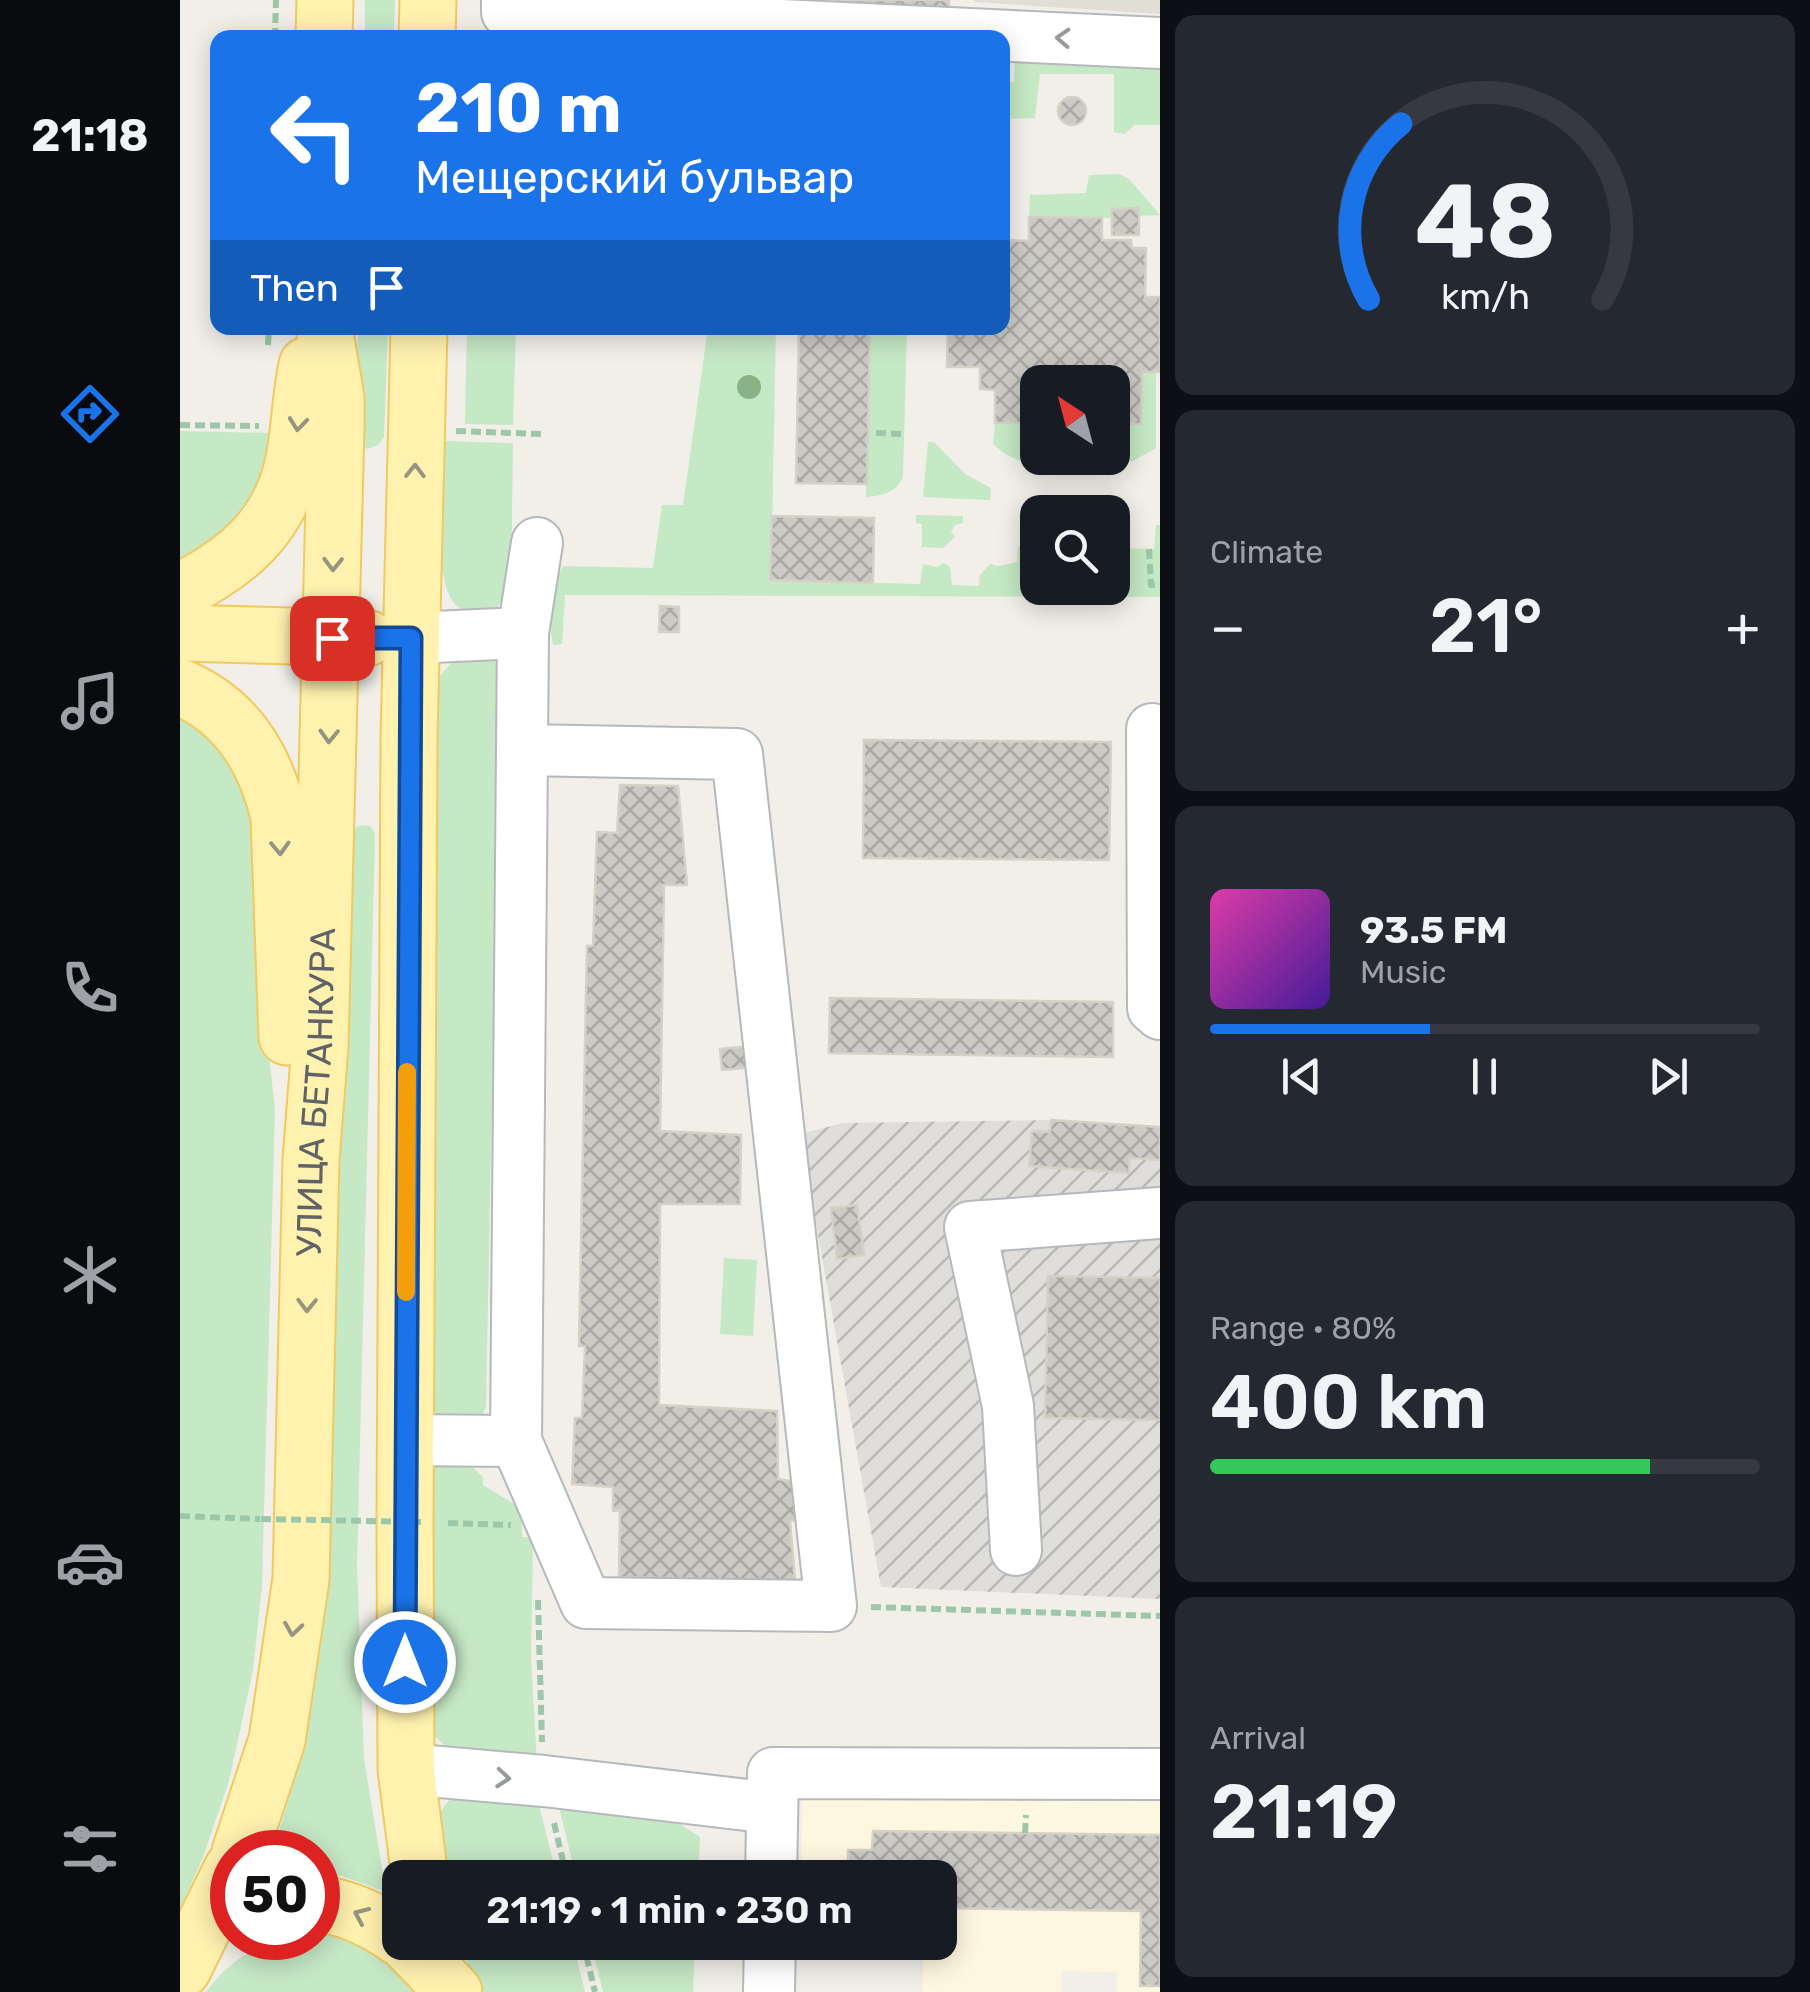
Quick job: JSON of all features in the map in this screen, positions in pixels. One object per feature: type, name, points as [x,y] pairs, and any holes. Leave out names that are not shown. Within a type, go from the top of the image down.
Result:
[{"type":"main road","points":[[324,30],[325,0]]},
{"type":"main road","points":[[427,30],[428,0]]},
{"type":"main road","points":[[180,591],[240,556],[281,500],[292,467],[313,335]]},
{"type":"main road","name":"УЛИЦА БЕТАНКУРА","points":[[247,1830],[277,1740],[300,1579],[311,1159],[320,1046],[332,638],[336,398],[325,335]]},
{"type":"main road","points":[[418,1860],[406,1769],[405,1440],[411,638],[419,335]]},
{"type":"main road","points":[[180,633],[411,638]]},
{"type":"main road","points":[[180,687],[201,696],[228,716],[252,744],[272,782],[280,818],[286,1030],[311,1159]]},
{"type":"main road","points":[[340,1907],[382,1925]]},
{"type":"main road","points":[[181,1971],[210,1913]]},
{"type":"main road","points":[[181,1971],[210,1947]]},
{"type":"street","points":[[507,0],[508,12],[887,30]]},
{"type":"street","points":[[1010,36],[1160,43]]},
{"type":"street","points":[[523,750],[737,754],[831,1606],[586,1603],[516,1441],[523,633],[537,543]]},
{"type":"street","points":[[411,638],[523,633]]},
{"type":"street","points":[[1152,729],[1153,1008],[1160,1014]]},
{"type":"street","points":[[1016,1550],[1008,1406],[970,1228],[1160,1213]]},
{"type":"street","points":[[405,1440],[516,1441]]},
{"type":"street","points":[[406,1769],[772,1808]]},
{"type":"street","points":[[771,1860],[773,1773],[1160,1774]]},
{"type":"street","points":[[770,1960],[770,1992]]},
{"type":"path","points":[[275,30],[276,0]]},
{"type":"path","points":[[876,434],[904,434]]},
{"type":"path","points":[[1149,549],[1152,585],[1160,586]]},
{"type":"path","points":[[180,1516],[526,1525]]},
{"type":"path","points":[[538,1594],[544,1781],[563,1860]]},
{"type":"path","points":[[831,1606],[1160,1616]]},
{"type":"path","points":[[587,1960],[595,1992]]},
{"type":"shaded area","points":[[1160,0],[1160,14],[974,2]]},
{"type":"shaded area","points":[[1051,1120],[1160,1127],[1160,1599],[881,1587],[800,1134],[843,1123]]},
{"type":"shaded area","points":[[803,1782],[1160,1787],[1160,1992],[1117,1992],[1117,1972],[1062,1971],[1061,1992],[923,1992],[923,1960],[957,1960],[957,1860],[801,1860]]},
{"type":"green space","points":[[365,0],[395,0],[394,30],[365,30]]},
{"type":"green space","points":[[1015,58],[1160,62],[1160,125],[1134,125],[1125,134],[1114,132],[1114,74],[1040,74],[1035,118],[1010,119],[1010,82],[1014,82]]},
{"type":"green space","points":[[1119,174],[1129,179],[1160,215],[1139,216],[1138,208],[1113,209],[1112,218],[1029,217],[1030,195],[1086,193],[1089,175]]},
{"type":"green space","points":[[358,335],[388,335],[384,437],[378,445],[367,449],[355,437]]},
{"type":"green space","points":[[467,335],[516,335],[513,425],[465,424]]},
{"type":"green space","points":[[707,335],[776,335],[771,580],[920,584],[923,564],[937,567],[944,563],[950,567],[952,585],[979,586],[980,575],[990,564],[1017,562],[1020,546],[1020,597],[565,595],[562,644],[553,645],[552,605],[563,566],[653,568],[662,505],[683,505]]},
{"type":"green space","points":[[870,335],[907,335],[903,477],[888,492],[866,497]]},
{"type":"green space","points":[[1142,372],[1156,372],[1156,448],[1130,461],[1130,424],[1140,424]]},
{"type":"green space","points":[[995,423],[1020,423],[1020,460],[993,444]]},
{"type":"green space","points":[[180,431],[273,433],[266,472],[236,530],[180,563]]},
{"type":"green space","points":[[445,441],[513,443],[511,592],[495,609],[466,611],[449,594],[441,553]]},
{"type":"green space","points":[[928,442],[934,442],[965,474],[991,488],[990,500],[923,497]]},
{"type":"green space","points":[[916,515],[963,516],[963,523],[955,525],[951,532],[955,537],[943,548],[922,547],[922,524],[916,523]]},
{"type":"green space","points":[[1156,525],[1160,525],[1160,597],[1130,597],[1130,548],[1154,549]]},
{"type":"green space","points":[[462,651],[496,658],[500,677],[486,1406],[481,1418],[441,1419],[422,1394],[439,677]]},
{"type":"green space","points":[[180,700],[254,785],[259,962],[275,1110],[262,1586],[253,1670],[229,1781],[180,1909]]},
{"type":"green space","points":[[370,826],[375,834],[357,1566],[364,1759],[382,1868],[382,1891],[340,1876],[340,1830],[279,1830],[304,1746],[326,1602],[354,828]]},
{"type":"green space","points":[[724,1258],[757,1260],[753,1336],[720,1334]]},
{"type":"green space","points":[[437,1462],[467,1462],[483,1477],[483,1485],[524,1510],[528,1520],[522,1520],[522,1537],[533,1537],[531,1658],[537,1762],[456,1752],[430,1731],[422,1474]]},
{"type":"green space","points":[[458,1793],[537,1797],[553,1860],[440,1860],[437,1821]]},
{"type":"green space","points":[[559,1807],[672,1819],[700,1837],[699,1860],[572,1860]]},
{"type":"green space","points":[[340,1937],[373,1952],[416,1992],[206,1992],[238,1960],[340,1960]]},
{"type":"green space","points":[[467,1960],[577,1960],[585,1992],[479,1992]]},
{"type":"green space","points":[[595,1960],[694,1960],[693,1992],[603,1992]]},
{"type":"building","points":[[835,0],[949,0],[949,9],[835,7]]},
{"type":"building","points":[[1072,97],[1082,101],[1086,111],[1082,121],[1072,125],[1062,121],[1058,111],[1062,101]]},
{"type":"building","points":[[1139,208],[1139,235],[1112,235],[1112,209]]},
{"type":"building","points":[[1029,217],[1102,218],[1102,240],[1131,240],[1132,248],[1146,248],[1145,297],[1160,297],[1160,372],[1142,372],[1141,424],[1130,424],[1130,365],[1020,365],[1020,423],[995,423],[995,390],[980,389],[980,367],[947,367],[948,335],[1010,335],[1010,240],[1029,241]]},
{"type":"building","points":[[799,335],[870,335],[867,484],[796,483]]},
{"type":"building","points":[[772,516],[874,518],[873,583],[770,580]]},
{"type":"building","points":[[660,606],[679,607],[679,632],[659,632]]},
{"type":"building","points":[[864,740],[1111,742],[1109,860],[863,858]]},
{"type":"building","points":[[620,785],[678,786],[687,885],[664,885],[660,1131],[741,1135],[740,1204],[660,1204],[659,1405],[777,1411],[778,1479],[797,1482],[800,1519],[790,1521],[795,1581],[619,1577],[620,1510],[613,1511],[613,1487],[572,1484],[575,1418],[582,1418],[585,1346],[579,1346],[587,946],[593,946],[597,832],[617,833]]},
{"type":"building","points":[[830,998],[1113,1002],[1113,1057],[829,1053]]},
{"type":"building","points":[[753,1046],[755,1067],[722,1070],[720,1049]]},
{"type":"building","points":[[1051,1120],[1160,1127],[1160,1160],[1130,1158],[1129,1173],[1029,1166],[1032,1131],[1050,1132]]},
{"type":"building","points":[[857,1205],[864,1255],[837,1259],[831,1208]]},
{"type":"building","points":[[1048,1276],[1160,1278],[1160,1420],[1045,1418]]},
{"type":"building","points":[[873,1831],[1160,1835],[1160,1986],[1140,1986],[1141,1911],[957,1908],[957,1860],[848,1860],[848,1850],[872,1850]]},
{"type":"slow traffic","points":[[406,1292],[407,1072]]},
{"type":"route","points":[[332,638],[411,638],[405,1662]]}]
